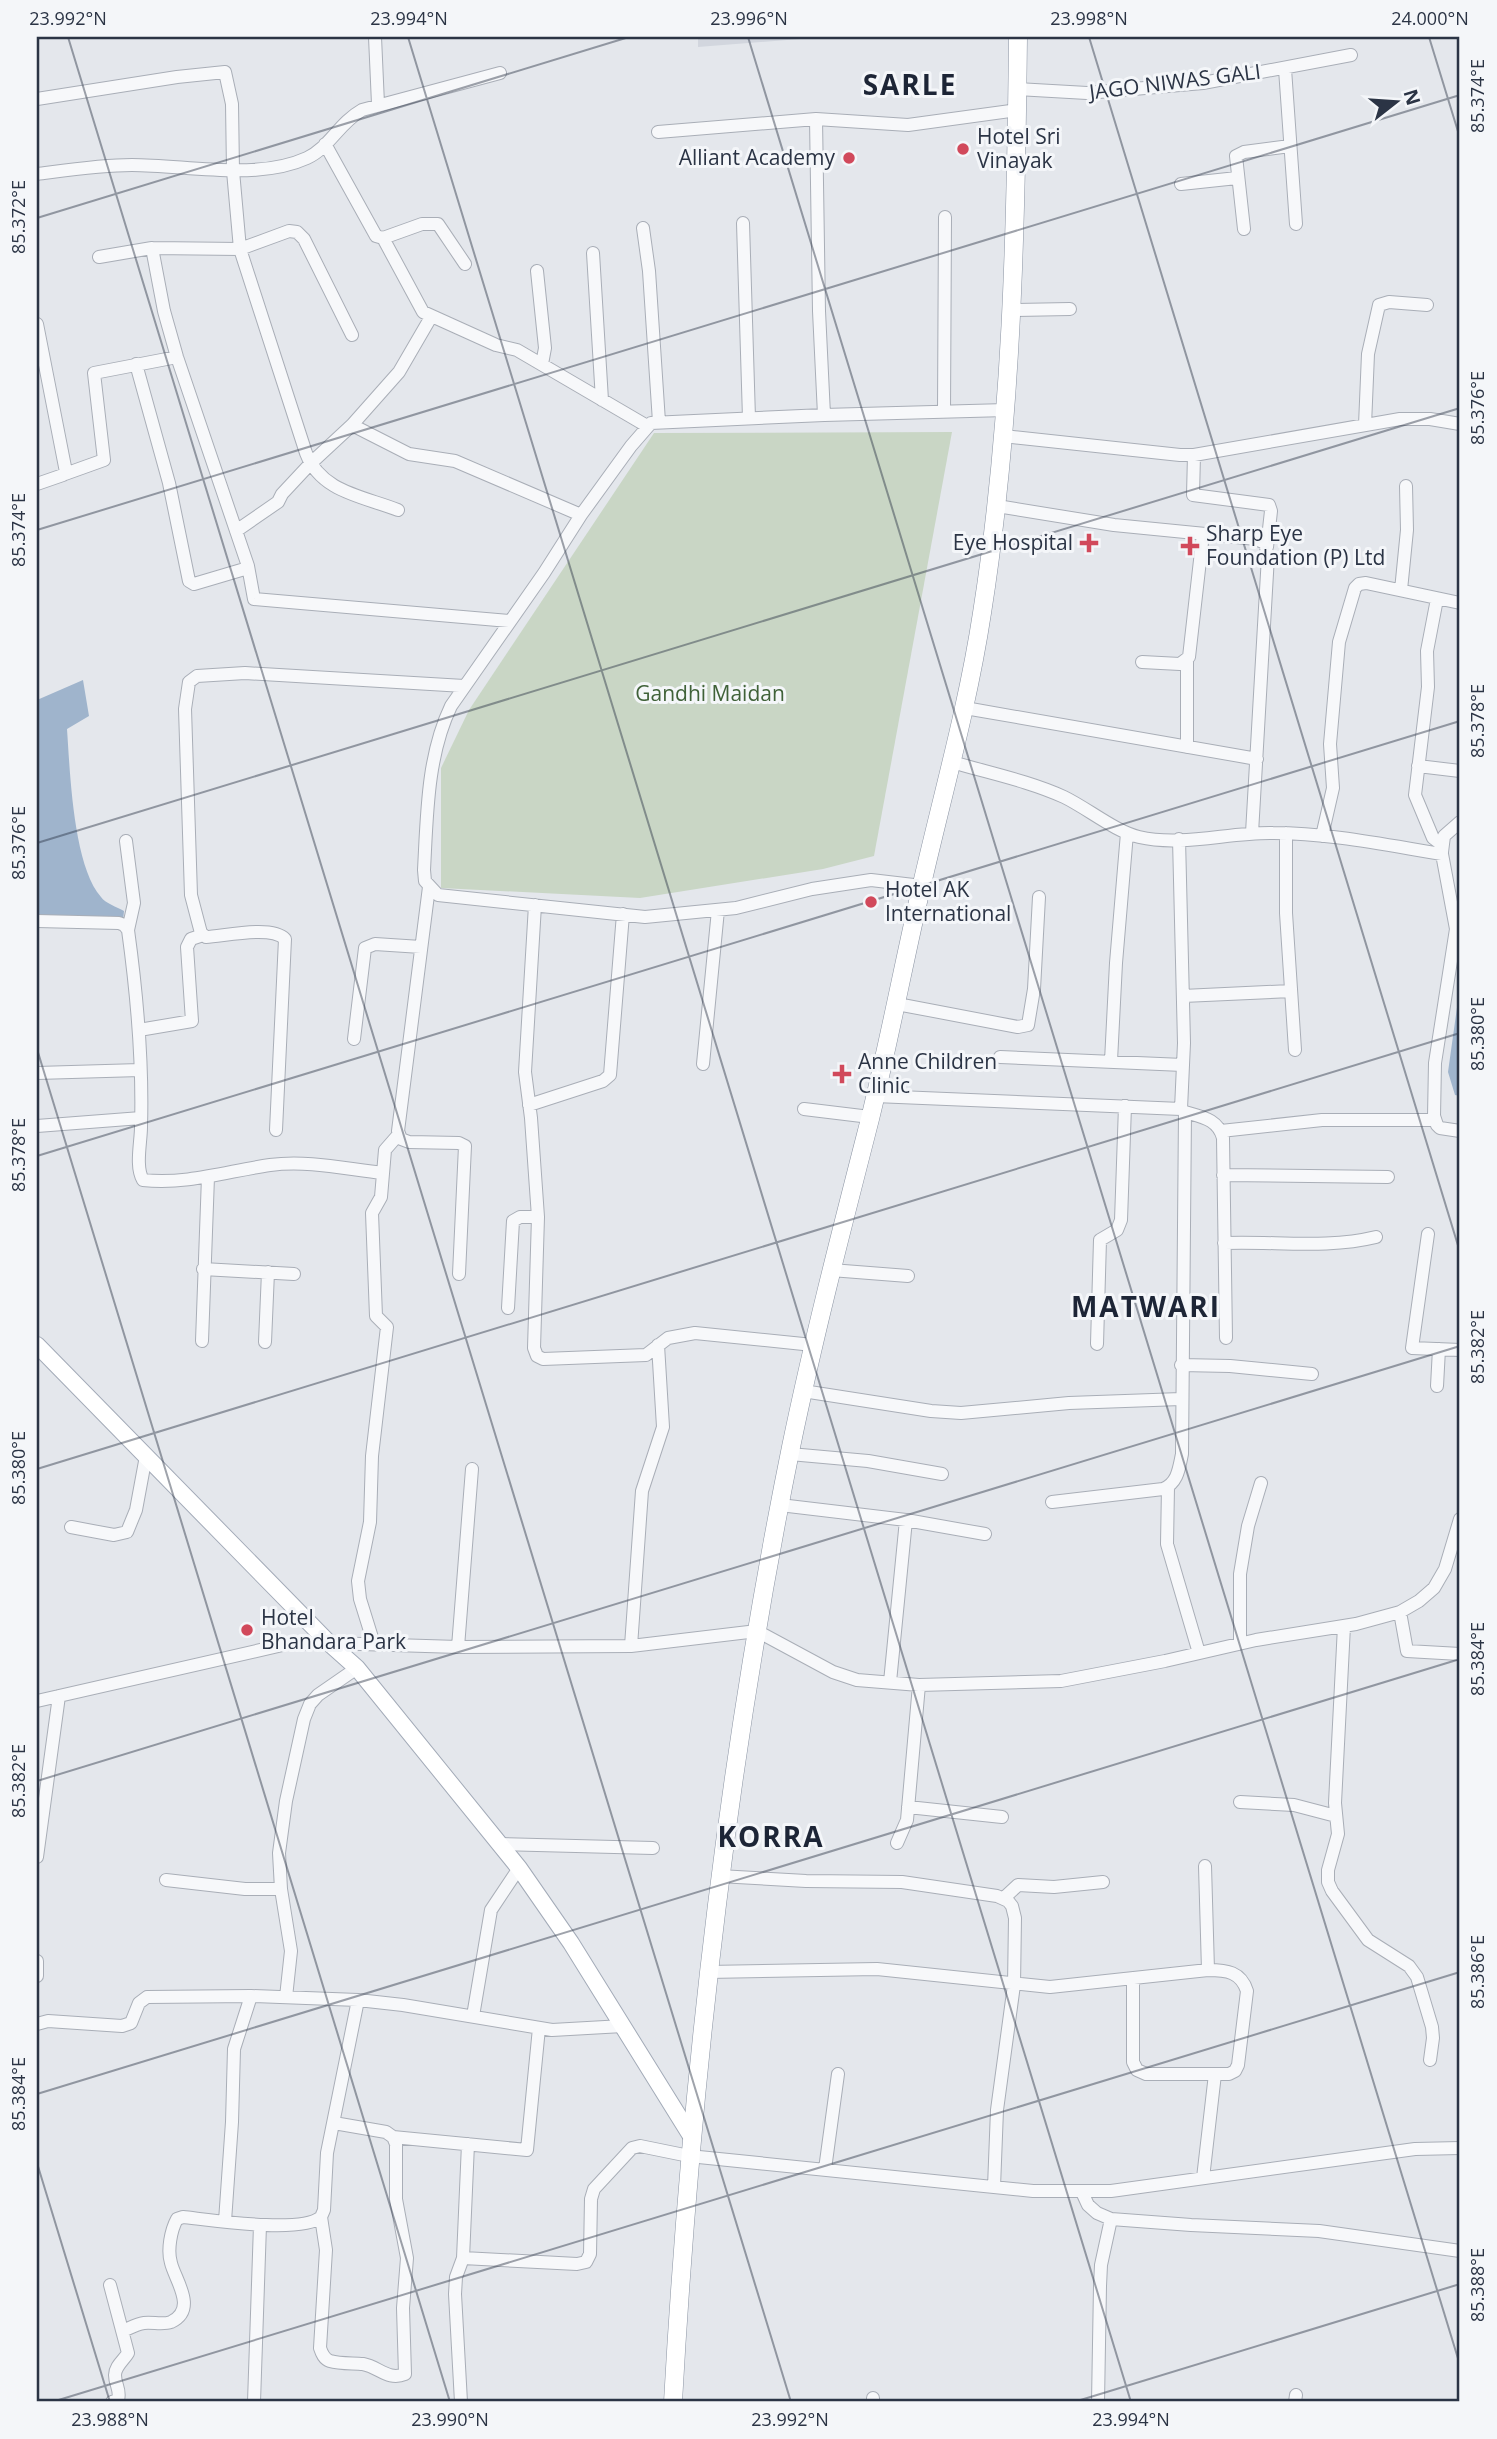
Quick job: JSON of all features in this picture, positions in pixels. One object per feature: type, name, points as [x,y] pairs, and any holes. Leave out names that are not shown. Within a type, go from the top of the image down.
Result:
[{"type":"highway","points":[[673,2402],[689,2156],[707,1972],[757,1631],[813,1345],[897,1004],[965,708],[982,614],[997,506],[1006,410],[1012,310],[1018,37]]},
{"type":"main road","points":[[37,1345],[329,1643],[357,1668],[519,1868],[571,1943],[691,2136]]},
{"type":"street","points":[[375,37],[378,104]]},
{"type":"street","name":"JAGO NIWAS GALI","points":[[1017,89],[1087,93],[1203,83],[1351,55]]},
{"type":"street","points":[[1285,69],[1296,224]]},
{"type":"street","points":[[37,99],[177,76],[225,72],[230,87],[233,171],[240,249],[310,464],[329,485],[398,510]]},
{"type":"street","points":[[37,174],[131,165],[233,171],[290,165],[316,153],[347,118],[378,104],[500,73]]},
{"type":"street","points":[[658,132],[816,119],[908,125],[1017,110]]},
{"type":"street","points":[[816,119],[819,311],[824,415]]},
{"type":"street","points":[[325,144],[374,233],[383,238],[423,312],[496,345],[517,350],[602,400],[653,424],[824,415],[1006,410]]},
{"type":"street","points":[[1244,229],[1235,160],[1238,154],[1290,146]]},
{"type":"street","points":[[1181,184],[1237,177]]},
{"type":"street","points":[[944,411],[945,217]]},
{"type":"street","points":[[743,223],[749,418]]},
{"type":"street","points":[[383,238],[422,224],[438,224],[465,264]]},
{"type":"street","points":[[374,1644],[360,1599],[358,1581],[370,1522],[372,1456],[387,1327],[376,1316],[372,1217],[381,1197],[386,1147],[399,1135],[429,887],[424,870],[428,797],[435,752],[440,727],[464,686],[581,515],[653,424],[649,271],[643,228]]},
{"type":"street","points":[[99,257],[152,248],[240,249],[289,231],[297,232],[304,239],[352,335]]},
{"type":"street","points":[[152,248],[164,311],[177,357],[248,568],[254,599],[509,621]]},
{"type":"street","points":[[593,253],[602,400]]},
{"type":"street","points":[[537,271],[545,348],[542,364]]},
{"type":"street","points":[[1365,425],[1368,354],[1379,305],[1389,302],[1427,305]]},
{"type":"street","points":[[1012,310],[1070,309]]},
{"type":"street","points":[[236,531],[278,502],[310,464],[352,425],[399,372],[431,317]]},
{"type":"street","points":[[37,324],[65,474]]},
{"type":"street","points":[[37,484],[104,460],[94,373],[177,357]]},
{"type":"street","points":[[136,364],[169,483],[188,581],[194,584],[248,568]]},
{"type":"street","points":[[1003,436],[1194,455],[1416,418],[1460,424]]},
{"type":"street","points":[[352,425],[409,454],[455,461],[581,515]]},
{"type":"street","points":[[1194,455],[1193,495],[1269,505],[1271,511],[1252,833]]},
{"type":"street","points":[[1401,590],[1407,538],[1406,486]]},
{"type":"street","points":[[997,506],[1114,525],[1256,539],[1267,547]]},
{"type":"street","points":[[1187,747],[1187,660],[1191,651],[1203,534]]},
{"type":"street","points":[[1322,836],[1333,788],[1330,744],[1337,658],[1342,626],[1355,588],[1359,584],[1369,583],[1460,603]]},
{"type":"street","points":[[1437,599],[1427,651],[1428,687],[1415,795],[1433,838],[1442,849]]},
{"type":"street","points":[[1142,662],[1174,664],[1187,660]]},
{"type":"street","points":[[203,935],[191,895],[185,709],[187,689],[192,678],[245,673],[464,686]]},
{"type":"street","points":[[965,708],[1257,759]]},
{"type":"street","points":[[952,762],[1060,796],[1140,837],[1178,839],[1286,833],[1442,849]]},
{"type":"street","points":[[1418,766],[1460,771]]},
{"type":"street","points":[[1460,822],[1444,836],[1442,849],[1458,929],[1435,1063],[1434,1120],[1440,1128],[1460,1131]]},
{"type":"street","points":[[1111,1062],[1116,963],[1128,833]]},
{"type":"street","points":[[1286,833],[1285,887],[1295,1050]]},
{"type":"street","points":[[1052,1502],[1168,1487],[1175,1480],[1182,1454],[1183,996],[1178,839]]},
{"type":"street","points":[[126,841],[133,881],[134,903],[128,930],[139,1030],[139,1171],[143,1180],[208,1177],[288,1164],[383,1173]]},
{"type":"street","points":[[429,887],[438,895],[447,898],[645,916],[736,908],[812,889],[872,880],[922,886]]},
{"type":"street","points":[[897,1004],[1018,1027],[1028,1025],[1034,989],[1039,897]]},
{"type":"street","points":[[535,905],[525,1072],[538,1217],[534,1348],[537,1356],[543,1359],[641,1355],[649,1353],[657,1345],[675,1336],[695,1333],[813,1345]]},
{"type":"street","points":[[703,1064],[719,910]]},
{"type":"street","points":[[529,1105],[603,1081],[610,1075],[623,914]]},
{"type":"street","points":[[37,921],[119,923],[128,930]]},
{"type":"street","points":[[139,1030],[192,1021],[187,947],[191,939],[203,935],[257,932],[281,934],[285,937],[276,1130]]},
{"type":"street","points":[[354,1039],[365,948],[375,944],[421,947]]},
{"type":"street","points":[[1183,996],[1291,991]]},
{"type":"street","points":[[1000,1057],[1183,1065]]},
{"type":"street","points":[[37,1073],[140,1070]]},
{"type":"street","points":[[875,1096],[1183,1110],[1214,1122],[1221,1131],[1226,1338]]},
{"type":"street","points":[[1097,1344],[1100,1240],[1117,1230],[1121,1220],[1125,1107]]},
{"type":"street","points":[[804,1109],[870,1117]]},
{"type":"street","points":[[37,1126],[141,1118]]},
{"type":"street","points":[[1221,1131],[1322,1120],[1434,1120]]},
{"type":"street","points":[[399,1135],[401,1139],[409,1142],[459,1143],[465,1146],[459,1274]]},
{"type":"street","points":[[1223,1175],[1388,1177]]},
{"type":"street","points":[[202,1341],[208,1177]]},
{"type":"street","points":[[508,1307],[513,1222],[520,1217],[538,1217]]},
{"type":"street","points":[[1428,1234],[1412,1348],[1460,1350]]},
{"type":"street","points":[[1224,1243],[1336,1244],[1376,1237]]},
{"type":"street","points":[[203,1269],[295,1274]]},
{"type":"street","points":[[831,1270],[908,1276]]},
{"type":"street","points":[[265,1342],[268,1272]]},
{"type":"street","points":[[631,1646],[640,1501],[663,1427],[657,1345]]},
{"type":"street","points":[[1437,1386],[1439,1349]]},
{"type":"street","points":[[1181,1365],[1230,1366],[1312,1374]]},
{"type":"street","points":[[803,1391],[931,1411],[961,1413],[1069,1403],[1181,1399]]},
{"type":"street","points":[[790,1454],[868,1461],[942,1474]]},
{"type":"street","points":[[71,1527],[114,1535],[127,1532],[136,1510],[146,1456]]},
{"type":"street","points":[[458,1647],[472,1469]]},
{"type":"street","points":[[1240,1643],[1240,1574],[1248,1526],[1261,1483]]},
{"type":"street","points":[[1168,1487],[1167,1544],[1199,1653]]},
{"type":"street","points":[[780,1505],[906,1520],[985,1534]]},
{"type":"street","points":[[37,1701],[272,1646],[329,1643],[458,1647],[631,1646],[757,1631],[833,1672],[857,1679],[919,1685],[1061,1681],[1240,1643],[1344,1626],[1400,1612],[1434,1588],[1445,1569],[1460,1519]]},
{"type":"street","points":[[890,1682],[906,1520]]},
{"type":"street","points":[[1400,1612],[1407,1651],[1460,1654]]},
{"type":"street","points":[[1344,1626],[1336,1816],[1338,1834],[1328,1870],[1328,1882],[1368,1940],[1409,1966],[1417,1977],[1432,2027],[1430,2060]]},
{"type":"street","points":[[286,1997],[291,1951],[281,1889],[279,1853],[307,1710],[318,1695],[357,1668]]},
{"type":"street","points":[[897,1843],[907,1820],[919,1685]]},
{"type":"street","points":[[37,1857],[59,1696]]},
{"type":"street","points":[[1240,1802],[1294,1805],[1336,1816]]},
{"type":"street","points":[[908,1807],[1002,1817]]},
{"type":"street","points":[[498,1844],[653,1847]]},
{"type":"street","points":[[1205,1866],[1208,1970]]},
{"type":"street","points":[[473,2016],[491,1910],[519,1868]]},
{"type":"street","points":[[719,1876],[806,1881],[902,1882],[1004,1898],[1012,1906],[1015,1918],[1014,1985],[997,2110],[993,2187]]},
{"type":"street","points":[[166,1880],[256,1890],[281,1889]]},
{"type":"street","points":[[1004,1898],[1013,1888],[1021,1885],[1054,1886],[1103,1882]]},
{"type":"street","points":[[37,1961],[37,1976]]},
{"type":"street","points":[[707,1972],[877,1969],[1050,1987],[1133,1978],[1208,1970],[1222,1970],[1235,1973],[1244,1981],[1248,1991],[1235,2071],[1229,2074],[1146,2074],[1137,2070],[1133,2062],[1133,1978]]},
{"type":"street","points":[[37,2024],[48,2021],[122,2026],[131,2022],[139,2003],[147,1997],[251,1996],[358,2000],[539,2028],[568,2030],[623,2026]]},
{"type":"street","points":[[225,2221],[234,2049],[251,1996]]},
{"type":"street","points":[[358,2000],[325,2165],[324,2210],[321,2217],[326,2249],[320,2348],[323,2356],[330,2361],[374,2367],[387,2375],[397,2377],[405,2374],[403,2308],[407,2258],[396,2199],[396,2144],[393,2137]]},
{"type":"street","points":[[334,2123],[386,2132],[393,2137],[527,2150],[539,2028]]},
{"type":"street","points":[[825,2169],[838,2074]]},
{"type":"street","points":[[1203,2178],[1215,2074]]},
{"type":"street","points":[[461,2402],[455,2294],[456,2277],[463,2258],[468,2144]]},
{"type":"street","points":[[463,2258],[577,2264],[586,2262],[590,2254],[591,2199],[594,2189],[632,2148],[640,2146],[689,2156],[1033,2191],[1082,2192],[1415,2149],[1460,2148]]},
{"type":"street","points":[[1082,2192],[1088,2205],[1097,2213],[1111,2218],[1319,2231],[1460,2251]]},
{"type":"street","points":[[123,2331],[147,2323],[167,2323],[175,2320],[181,2311],[184,2291],[170,2262],[173,2226],[177,2220],[183,2217],[260,2225],[309,2224],[321,2217]]},
{"type":"street","points":[[1098,2402],[1101,2265],[1111,2218]]},
{"type":"street","points":[[254,2402],[260,2225]]},
{"type":"street","points":[[110,2285],[128,2353],[117,2368],[115,2375],[120,2394],[118,2400],[112,2402]]},
{"type":"shaded area","points":[[698,37],[825,37],[698,47]]},
{"type":"green space","name":"Gandhi Maidan","points":[[952,432],[874,856],[823,869],[640,898],[441,888],[441,768],[469,710],[654,433]]},
{"type":"water","points":[[83,680],[89,716],[67,729],[75,817],[84,863],[92,882],[103,899],[124,911],[123,921],[37,916],[37,700]]},
{"type":"water","points":[[1460,986],[1460,1096],[1455,1095],[1448,1072]]},
{"type":"place","name":"Hotel Sri Vinayak","points":[[963,149]]},
{"type":"place","name":"Alliant Academy","points":[[849,158]]},
{"type":"place","name":"Eye Hospital","points":[[1089,543]]},
{"type":"place","name":"Sharp Eye Foundation (P) Ltd","points":[[1190,546]]},
{"type":"place","name":"Hotel AK International","points":[[871,902]]},
{"type":"place","name":"Anne Children Clinic","points":[[842,1074]]},
{"type":"place","name":"Hotel Bhandara Park","points":[[247,1630]]},
{"type":"district","name":"SARLE","points":[[910,85]]},
{"type":"district","name":"MATWARI","points":[[1146,1307]]},
{"type":"district","name":"KORRA","points":[[771,1837]]}]
